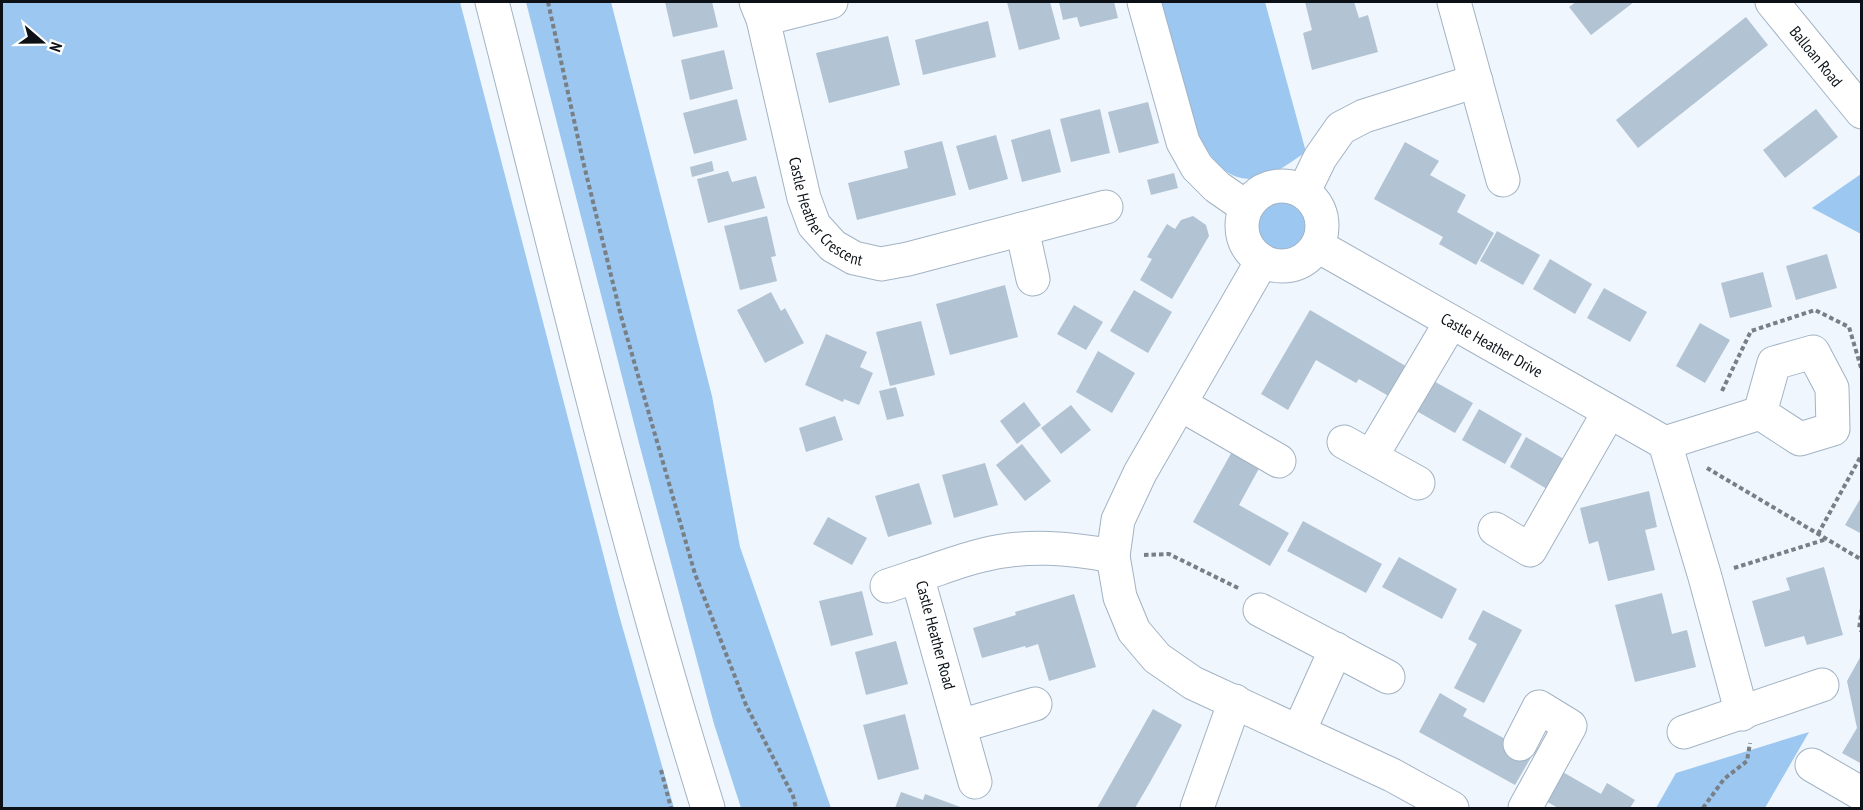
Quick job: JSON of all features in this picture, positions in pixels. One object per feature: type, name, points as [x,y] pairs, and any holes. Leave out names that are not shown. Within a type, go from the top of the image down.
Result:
[{"type":"street","points":[[492,2],[614,479],[680,720],[708,808]]},
{"type":"street","name":"Castle Heather Crescent","points":[[831,2],[760,10],[804,198],[814,225],[832,246],[854,258],[881,264],[908,260],[1106,207]]},
{"type":"street","points":[[1144,2],[1183,142],[1197,167],[1216,187],[1246,207]]},
{"type":"street","points":[[1454,2],[1503,180]]},
{"type":"street","name":"Balloan Road","points":[[1772,2],[1862,112]]},
{"type":"street","points":[[1305,191],[1320,158],[1341,128],[1364,116],[1476,81]]},
{"type":"street","points":[[1279,185],[1292,186],[1305,191],[1320,210],[1323,222],[1318,246],[1310,256],[1299,263],[1287,266],[1262,261],[1246,243],[1242,231],[1246,207],[1254,196],[1279,185]]},
{"type":"street","points":[[1022,229],[1033,279]]},
{"type":"street","name":"Castle Heather Drive","points":[[1318,246],[1665,444]]},
{"type":"street","points":[[1262,261],[1140,473],[1118,520],[1113,556],[1120,597],[1134,631],[1157,658],[1193,682],[1392,776],[1452,808]]},
{"type":"street","points":[[1418,483],[1357,450],[1451,322]]},
{"type":"street","points":[[1180,405],[1279,461]]},
{"type":"street","points":[[1495,529],[1530,550],[1609,412]]},
{"type":"street","points":[[1742,714],[1705,577],[1665,444],[1760,413]]},
{"type":"street","name":"Castle Heather Road","points":[[975,782],[960,726],[902,581],[984,554],[1031,547],[1086,551],[1113,556]]},
{"type":"street","points":[[1260,610],[1388,677]]},
{"type":"street","points":[[1299,731],[1336,649]]},
{"type":"street","points":[[1684,732],[1822,685]]},
{"type":"street","points":[[1197,808],[1235,701]]},
{"type":"street","points":[[960,726],[1035,704]]},
{"type":"street","points":[[1520,744],[1539,707],[1569,726],[1525,808]]},
{"type":"street","points":[[1812,765],[1862,794]]},
{"type":"path","points":[[548,2],[583,161],[621,316],[695,574],[746,705],[793,796],[796,808]]},
{"type":"path","points":[[1721,393],[1751,331],[1815,310],[1849,327],[1862,371]]},
{"type":"path","points":[[1818,534],[1862,454]]},
{"type":"path","points":[[1706,468],[1862,560]]},
{"type":"path","points":[[1705,577],[1827,540]]},
{"type":"path","points":[[1113,556],[1169,554],[1250,593],[1260,610]]},
{"type":"path","points":[[1862,608],[1859,629],[1862,631]]},
{"type":"path","points":[[1703,808],[1724,779],[1746,761],[1749,753],[1749,736],[1742,714]]},
{"type":"shaded area","points":[[2,2],[460,2],[619,615],[674,808],[2,808]]},
{"type":"shaded area","points":[[526,2],[611,2],[712,396],[740,547],[831,808],[741,808],[714,724],[639,443]]},
{"type":"shaded area","points":[[1158,2],[1265,2],[1306,152],[1281,169],[1260,178],[1236,176],[1222,168],[1201,140],[1194,122]]},
{"type":"shaded area","points":[[1861,174],[1861,234],[1812,208]]},
{"type":"shaded area","points":[[1281,200],[1291,202],[1300,208],[1306,217],[1308,227],[1306,237],[1300,246],[1291,252],[1281,254],[1271,252],[1262,246],[1256,237],[1254,227],[1256,217],[1262,208],[1271,202]]},
{"type":"shaded area","points":[[1809,732],[1765,808],[1656,808],[1676,773]]},
{"type":"building","points":[[665,2],[712,2],[718,27],[673,37]]},
{"type":"building","points":[[1007,2],[1050,2],[1060,39],[1019,50]]},
{"type":"building","points":[[1059,2],[1114,2],[1118,18],[1080,27],[1077,17],[1063,20]]},
{"type":"building","points":[[1305,2],[1354,2],[1359,18],[1368,15],[1378,52],[1312,70],[1303,33],[1312,30]]},
{"type":"building","points":[[1576,2],[1634,2],[1591,35],[1569,7]]},
{"type":"building","points":[[1746,17],[1768,45],[1638,148],[1616,120]]},
{"type":"building","points":[[988,21],[996,57],[923,75],[915,40]]},
{"type":"building","points":[[888,36],[900,85],[829,103],[816,53]]},
{"type":"building","points":[[724,50],[733,89],[690,100],[681,60]]},
{"type":"building","points":[[737,99],[747,140],[694,154],[683,113]]},
{"type":"building","points":[[1148,102],[1159,143],[1119,153],[1108,112]]},
{"type":"building","points":[[1100,109],[1110,153],[1071,162],[1060,119]]},
{"type":"building","points":[[1816,109],[1838,137],[1785,178],[1763,150]]},
{"type":"building","points":[[1050,129],[1061,172],[1022,182],[1011,140]]},
{"type":"building","points":[[996,135],[1008,179],[969,190],[956,146]]},
{"type":"building","points":[[942,141],[956,195],[857,220],[848,183],[908,168],[904,151]]},
{"type":"building","points":[[1405,142],[1439,161],[1430,175],[1466,195],[1457,212],[1494,233],[1476,265],[1439,244],[1443,237],[1374,199]]},
{"type":"building","points":[[712,161],[714,171],[692,177],[690,167]]},
{"type":"building","points":[[728,171],[732,182],[756,176],[765,208],[708,223],[697,179]]},
{"type":"building","points":[[1174,173],[1178,188],[1151,195],[1147,180]]},
{"type":"building","points":[[767,216],[776,256],[771,257],[777,281],[740,290],[724,226]]},
{"type":"building","points":[[1193,216],[1206,225],[1209,236],[1172,299],[1140,280],[1152,259],[1147,257],[1167,224],[1175,229],[1181,220]]},
{"type":"building","points":[[1497,231],[1540,255],[1523,285],[1480,261]]},
{"type":"building","points":[[1827,254],[1837,288],[1796,300],[1786,266]]},
{"type":"building","points":[[1550,259],[1592,284],[1575,314],[1533,289]]},
{"type":"building","points":[[1763,272],[1772,307],[1730,318],[1721,283]]},
{"type":"building","points":[[1005,285],[1018,337],[950,355],[936,304]]},
{"type":"building","points":[[1604,288],[1647,312],[1630,342],[1587,318]]},
{"type":"building","points":[[1134,290],[1172,312],[1148,353],[1110,331]]},
{"type":"building","points":[[771,292],[781,311],[785,308],[804,343],[765,363],[737,310]]},
{"type":"building","points":[[1074,305],[1103,322],[1086,350],[1057,334]]},
{"type":"building","points":[[1310,310],[1416,372],[1399,402],[1359,379],[1356,383],[1316,360],[1288,410],[1261,394]]},
{"type":"building","points":[[921,321],[935,375],[890,386],[876,332]]},
{"type":"building","points":[[1700,323],[1730,340],[1705,383],[1676,366]]},
{"type":"building","points":[[826,334],[867,352],[860,367],[873,373],[859,405],[844,399],[843,402],[805,385]]},
{"type":"building","points":[[1098,351],[1135,373],[1112,413],[1076,392]]},
{"type":"building","points":[[1430,379],[1473,403],[1455,433],[1413,409]]},
{"type":"building","points":[[896,387],[904,416],[887,420],[879,391]]},
{"type":"building","points":[[1024,402],[1041,425],[1017,444],[1000,421]]},
{"type":"building","points":[[1071,405],[1091,430],[1061,454],[1041,428]]},
{"type":"building","points":[[1479,409],[1522,434],[1505,464],[1462,440]]},
{"type":"building","points":[[835,416],[843,440],[806,452],[799,428]]},
{"type":"building","points":[[1526,437],[1569,462],[1552,492],[1510,467]]},
{"type":"building","points":[[1022,444],[1051,481],[1025,501],[996,465]]},
{"type":"building","points":[[1234,448],[1262,463],[1239,505],[1289,533],[1270,566],[1193,522]]},
{"type":"building","points":[[985,463],[998,505],[954,518],[942,475]]},
{"type":"building","points":[[919,483],[932,524],[888,537],[875,496]]},
{"type":"building","points":[[1649,491],[1657,527],[1645,530],[1655,570],[1608,581],[1598,541],[1589,544],[1580,508]]},
{"type":"building","points":[[1862,496],[1862,534],[1845,525]]},
{"type":"building","points":[[828,517],[867,538],[852,565],[813,544]]},
{"type":"building","points":[[1303,521],[1382,564],[1366,593],[1287,551]]},
{"type":"building","points":[[1399,557],[1457,589],[1442,619],[1382,587]]},
{"type":"building","points":[[1824,567],[1843,635],[1807,645],[1804,636],[1765,647],[1752,601],[1790,590],[1786,578]]},
{"type":"building","points":[[862,591],[873,635],[831,646],[819,601]]},
{"type":"building","points":[[1662,593],[1672,634],[1687,630],[1696,667],[1635,682],[1615,605]]},
{"type":"building","points":[[1074,594],[1096,667],[1049,681],[1038,644],[982,658],[973,628]]},
{"type":"building","points":[[1483,610],[1522,630],[1484,703],[1454,688],[1477,644],[1468,639]]},
{"type":"building","points":[[896,641],[908,684],[866,695],[855,652]]},
{"type":"building","points":[[1862,654],[1862,764],[1842,753],[1857,728],[1847,681]]},
{"type":"building","points":[[1440,693],[1467,709],[1463,716],[1533,754],[1515,785],[1419,732]]},
{"type":"building","points":[[1153,709],[1182,725],[1149,784],[1135,808],[1097,808]]},
{"type":"building","points":[[905,714],[919,769],[878,780],[863,725]]},
{"type":"building","points":[[1561,771],[1601,794],[1607,783],[1635,800],[1630,808],[1558,808],[1544,800]]},
{"type":"building","points":[[901,792],[923,800],[925,794],[963,808],[895,808]]}]
